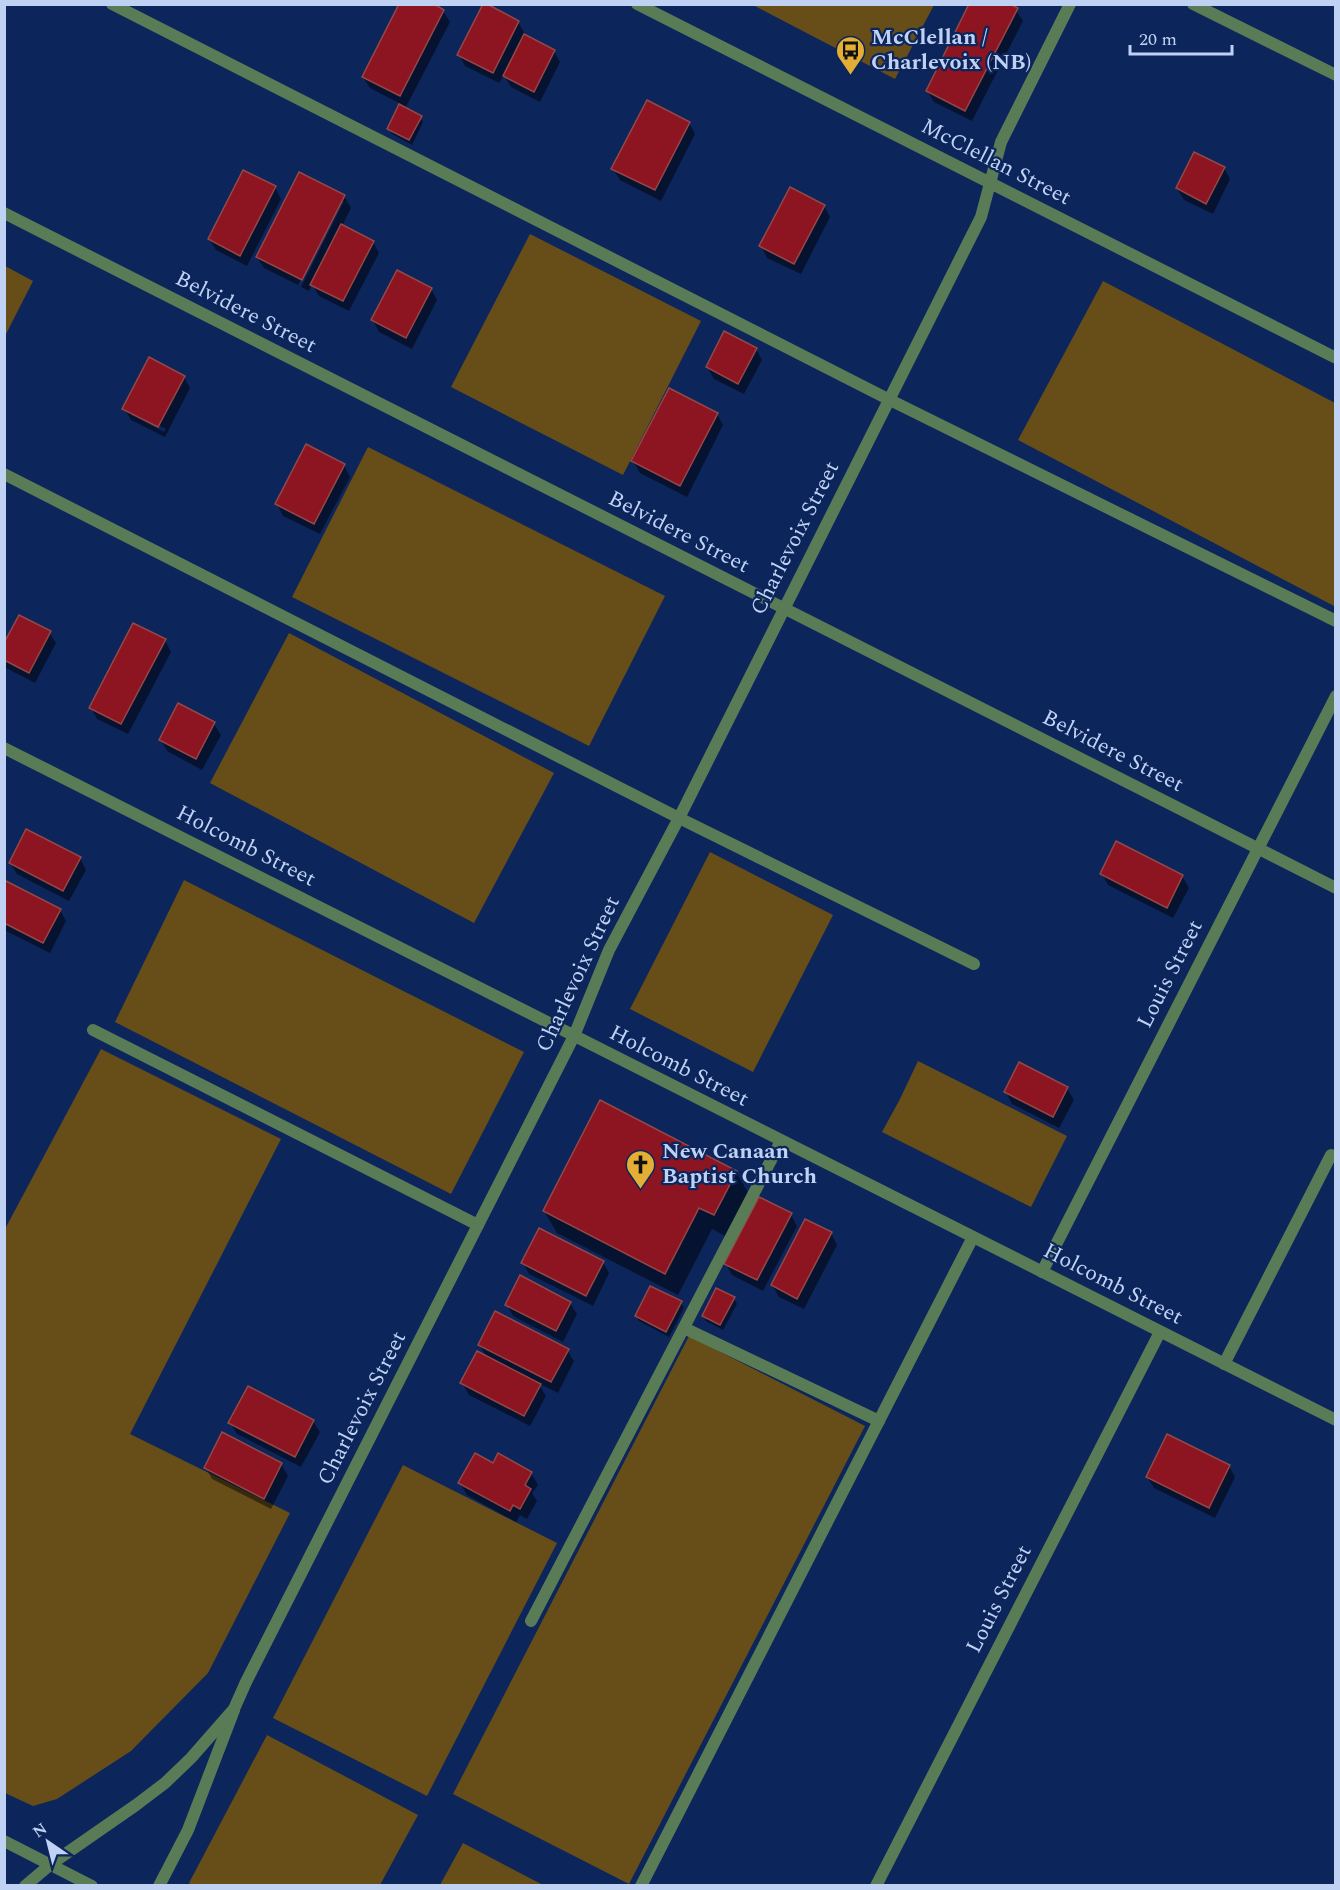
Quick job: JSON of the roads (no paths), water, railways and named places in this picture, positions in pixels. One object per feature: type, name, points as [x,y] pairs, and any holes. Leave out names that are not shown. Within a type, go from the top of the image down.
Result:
[{"type":"street","points":[[112,4],[888,399],[1335,621]]},
{"type":"street","name":"McClellan Street","points":[[636,4],[1335,358]]},
{"type":"street","name":"Charlevoix Street","points":[[25,1886],[51,1864],[165,1783],[191,1758],[234,1709],[574,1036],[609,950],[679,818],[981,217],[1001,142],[1070,4]]},
{"type":"street","points":[[1193,4],[1335,75]]},
{"type":"street","name":"Belvidere Street","points":[[4,213],[1335,888]]},
{"type":"street","points":[[4,474],[679,818],[974,964]]},
{"type":"street","name":"Louis Street","points":[[1042,1272],[1335,696]]},
{"type":"street","name":"Holcomb Street","points":[[4,748],[1335,1420]]},
{"type":"street","points":[[93,1030],[478,1225]]},
{"type":"street","points":[[531,1621],[781,1141]]},
{"type":"street","points":[[1224,1364],[1331,1155],[1335,1157]]},
{"type":"street","points":[[641,1886],[973,1237]]},
{"type":"street","points":[[684,1328],[879,1421]]},
{"type":"street","name":"Louis Street","points":[[876,1886],[1160,1332]]},
{"type":"street","points":[[159,1886],[188,1830],[234,1709]]},
{"type":"street","points":[[4,1840],[92,1886]]},
{"type":"place","name":"McClellan / Charlevoix (NB)","points":[[850,76]]},
{"type":"place","name":"New Canaan Baptist Church","points":[[641,1190]]}]
